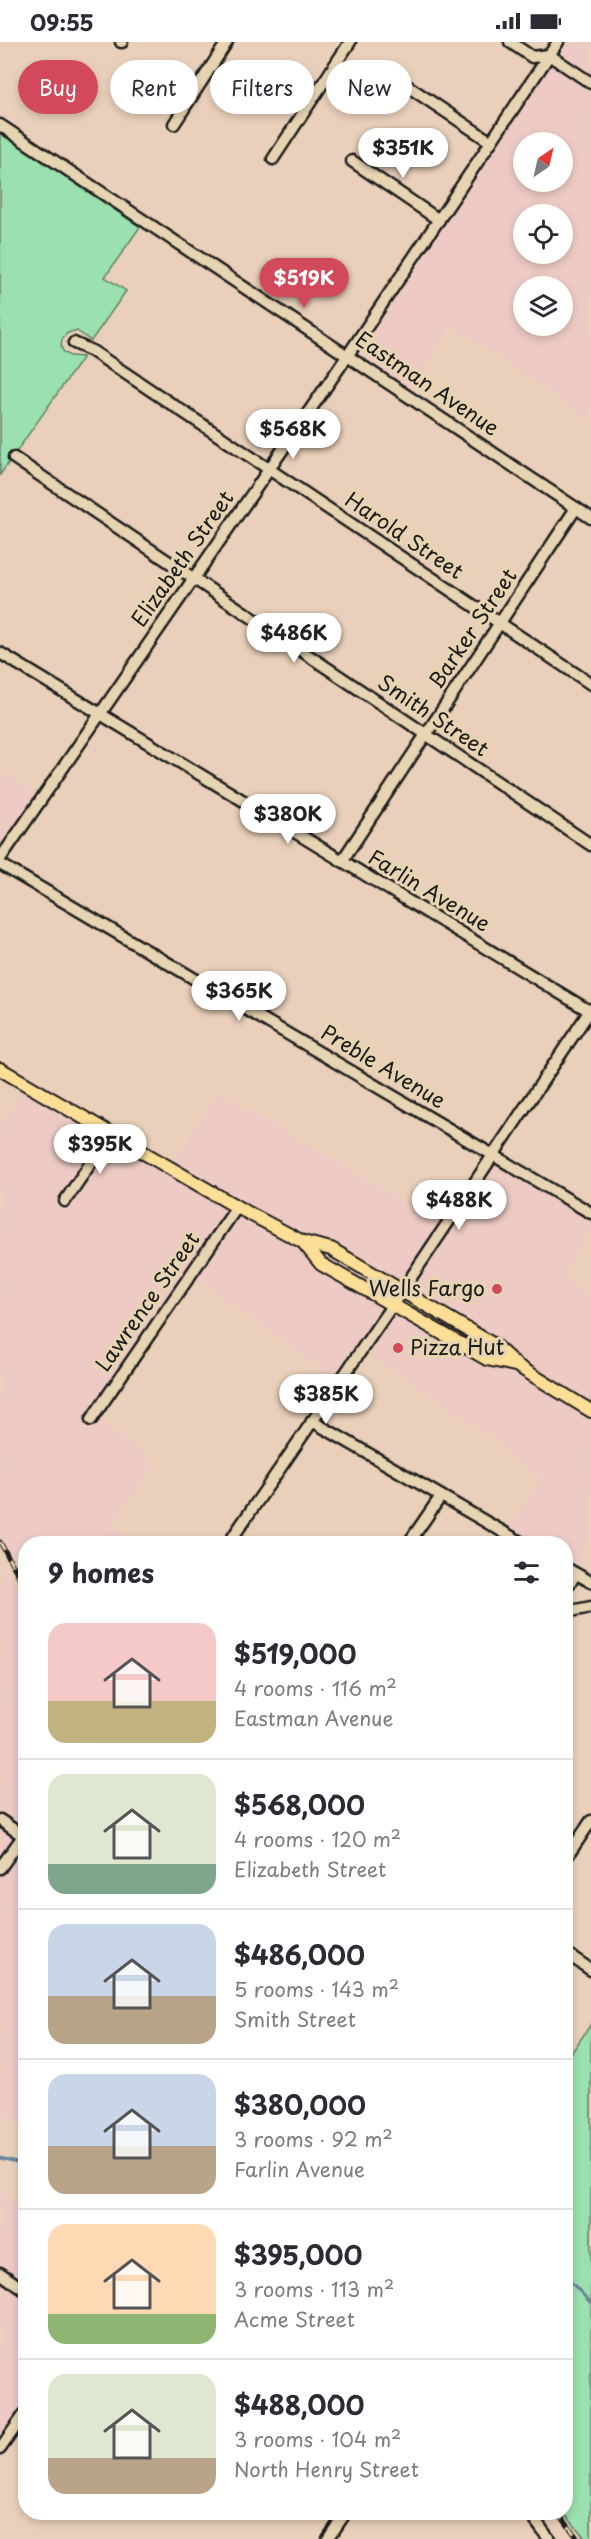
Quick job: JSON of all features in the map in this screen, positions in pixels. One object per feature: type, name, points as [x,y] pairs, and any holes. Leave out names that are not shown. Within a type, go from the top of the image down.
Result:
[{"type":"main road","points":[[0,1069],[237,1207],[303,1242],[331,1249],[494,1345],[516,1365],[591,1411]]},
{"type":"main road","points":[[303,1242],[321,1264],[488,1359],[516,1365]]},
{"type":"street","points":[[174,124],[227,42]]},
{"type":"street","points":[[273,159],[350,42]]},
{"type":"street","points":[[510,42],[532,57],[549,55],[591,82]]},
{"type":"street","name":"Elizabeth Street","points":[[0,859],[348,355],[558,42]]},
{"type":"street","points":[[412,89],[491,142]]},
{"type":"street","name":"Eastman Avenue","points":[[0,125],[591,518]]},
{"type":"street","points":[[352,161],[438,220]]},
{"type":"street","name":"Harold Street","points":[[74,343],[92,351],[591,684]]},
{"type":"street","name":"Smith Street","points":[[14,458],[591,845]]},
{"type":"street","name":"Barker Street","points":[[342,861],[576,508]]},
{"type":"street","name":"Farlin Avenue","points":[[0,653],[591,1011]]},
{"type":"street","name":"Preble Avenue","points":[[0,864],[591,1213]]},
{"type":"street","points":[[233,1536],[393,1305],[591,1011]]},
{"type":"street","points":[[65,1201],[111,1133]]},
{"type":"street","name":"Lawrence Street","points":[[91,1420],[237,1207]]},
{"type":"street","points":[[312,1421],[510,1536]]},
{"type":"street","points":[[414,1536],[441,1496]]},
{"type":"street","points":[[573,1572],[591,1582]]},
{"type":"street","points":[[573,1611],[591,1607]]},
{"type":"street","points":[[0,1820],[18,1832]]},
{"type":"street","points":[[573,1848],[591,1821]]},
{"type":"street","points":[[0,1868],[18,1845]]},
{"type":"street","points":[[573,1958],[591,1970]]},
{"type":"street","points":[[0,2273],[18,2285]]},
{"type":"street","points":[[0,2449],[18,2423]]},
{"type":"street","points":[[328,2539],[341,2520]]},
{"type":"street","points":[[535,2520],[549,2539]]},
{"type":"shaded area","points":[[558,42],[591,42],[591,421],[452,326],[405,394],[348,355]]},
{"type":"shaded area","points":[[0,771],[42,798],[0,859]]},
{"type":"shaded area","points":[[27,1084],[171,1168],[217,1092],[445,1226],[493,1155],[591,1213],[591,1229],[562,1275],[591,1295],[591,1535],[573,1565],[573,1536],[511,1536],[505,1533],[542,1477],[502,1452],[506,1447],[362,1349],[339,1381],[190,1275],[93,1417],[155,1463],[111,1526],[125,1536],[18,1536],[18,1567],[0,1535],[0,1124]]},
{"type":"shaded area","points":[[0,1557],[18,1590],[18,2126],[0,2111]]},
{"type":"shaded area","points":[[0,2192],[18,2203],[18,2422],[0,2449]]},
{"type":"green space","points":[[0,133],[140,227],[105,277],[126,291],[91,341],[77,331],[66,334],[61,343],[63,351],[70,356],[83,357],[0,475]]},
{"type":"green space","points":[[591,2024],[591,2539],[586,2539],[570,2520],[573,2520],[573,2051]]},
{"type":"waterway","points":[[0,2158],[18,2161]]},
{"type":"waterway","points":[[573,2284],[591,2303]]},
{"type":"railway","points":[[0,1542],[18,1575]]},
{"type":"railway","points":[[564,2520],[578,2539]]},
{"type":"place","name":"Wells Fargo","points":[[497,1289]]},
{"type":"place","name":"Pizza Hut","points":[[398,1348]]}]
